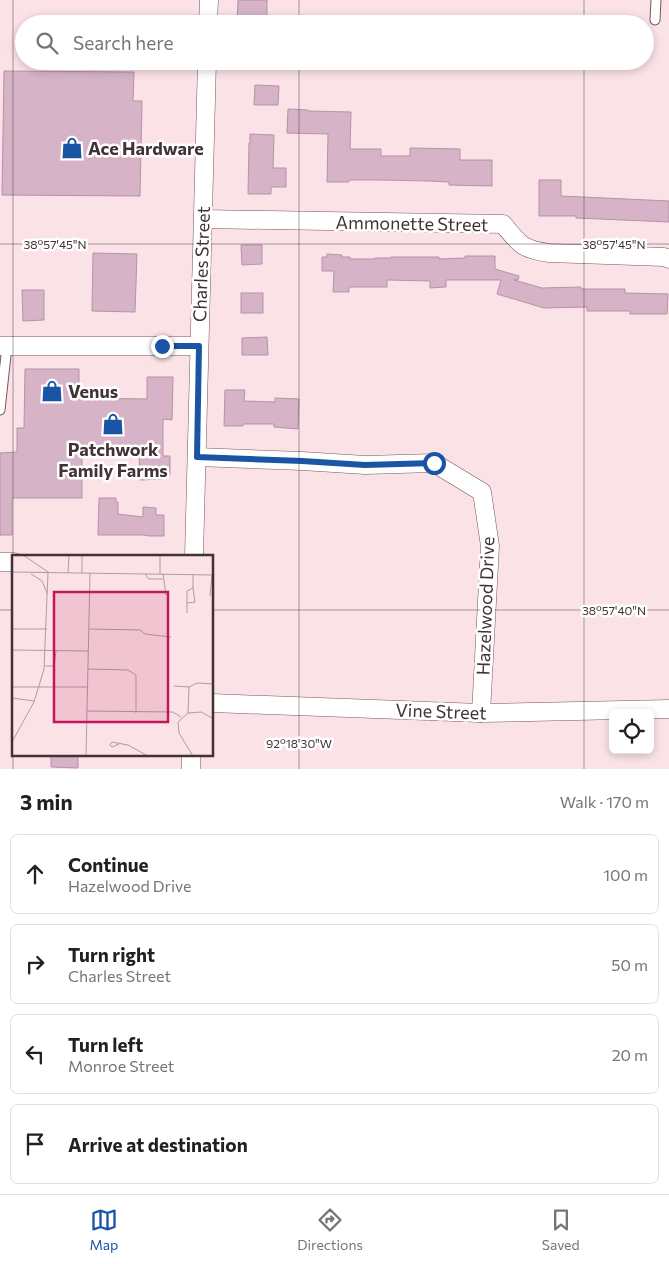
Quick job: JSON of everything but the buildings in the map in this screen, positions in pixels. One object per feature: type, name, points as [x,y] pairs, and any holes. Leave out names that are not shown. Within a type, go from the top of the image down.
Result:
[{"type":"street","points":[[208,15],[209,0]]},
{"type":"street","name":"Charles Street","points":[[194,555],[207,70]]},
{"type":"street","name":"Ammonette Street","points":[[203,219],[503,224],[520,244],[534,251],[664,256],[669,259]]},
{"type":"street","points":[[3,346],[199,346]]},
{"type":"street","name":"Hazelwood Drive","points":[[197,457],[365,465],[434,463],[482,492],[490,546],[481,713]]},
{"type":"street","name":"Vine Street","points":[[214,703],[481,713],[669,709]]},
{"type":"street","points":[[191,756],[191,769]]},
{"type":"lane","points":[[655,20],[656,0]]},
{"type":"lane","points":[[0,410],[3,346]]},
{"type":"place","name":"Ace Hardware","points":[[72,148]]},
{"type":"place","name":"Venus","points":[[52,391]]},
{"type":"place","name":"Patchwork Family Farms","points":[[113,424]]},
{"type":"route","points":[[162,346],[199,346],[197,457],[365,465],[434,463]]}]
